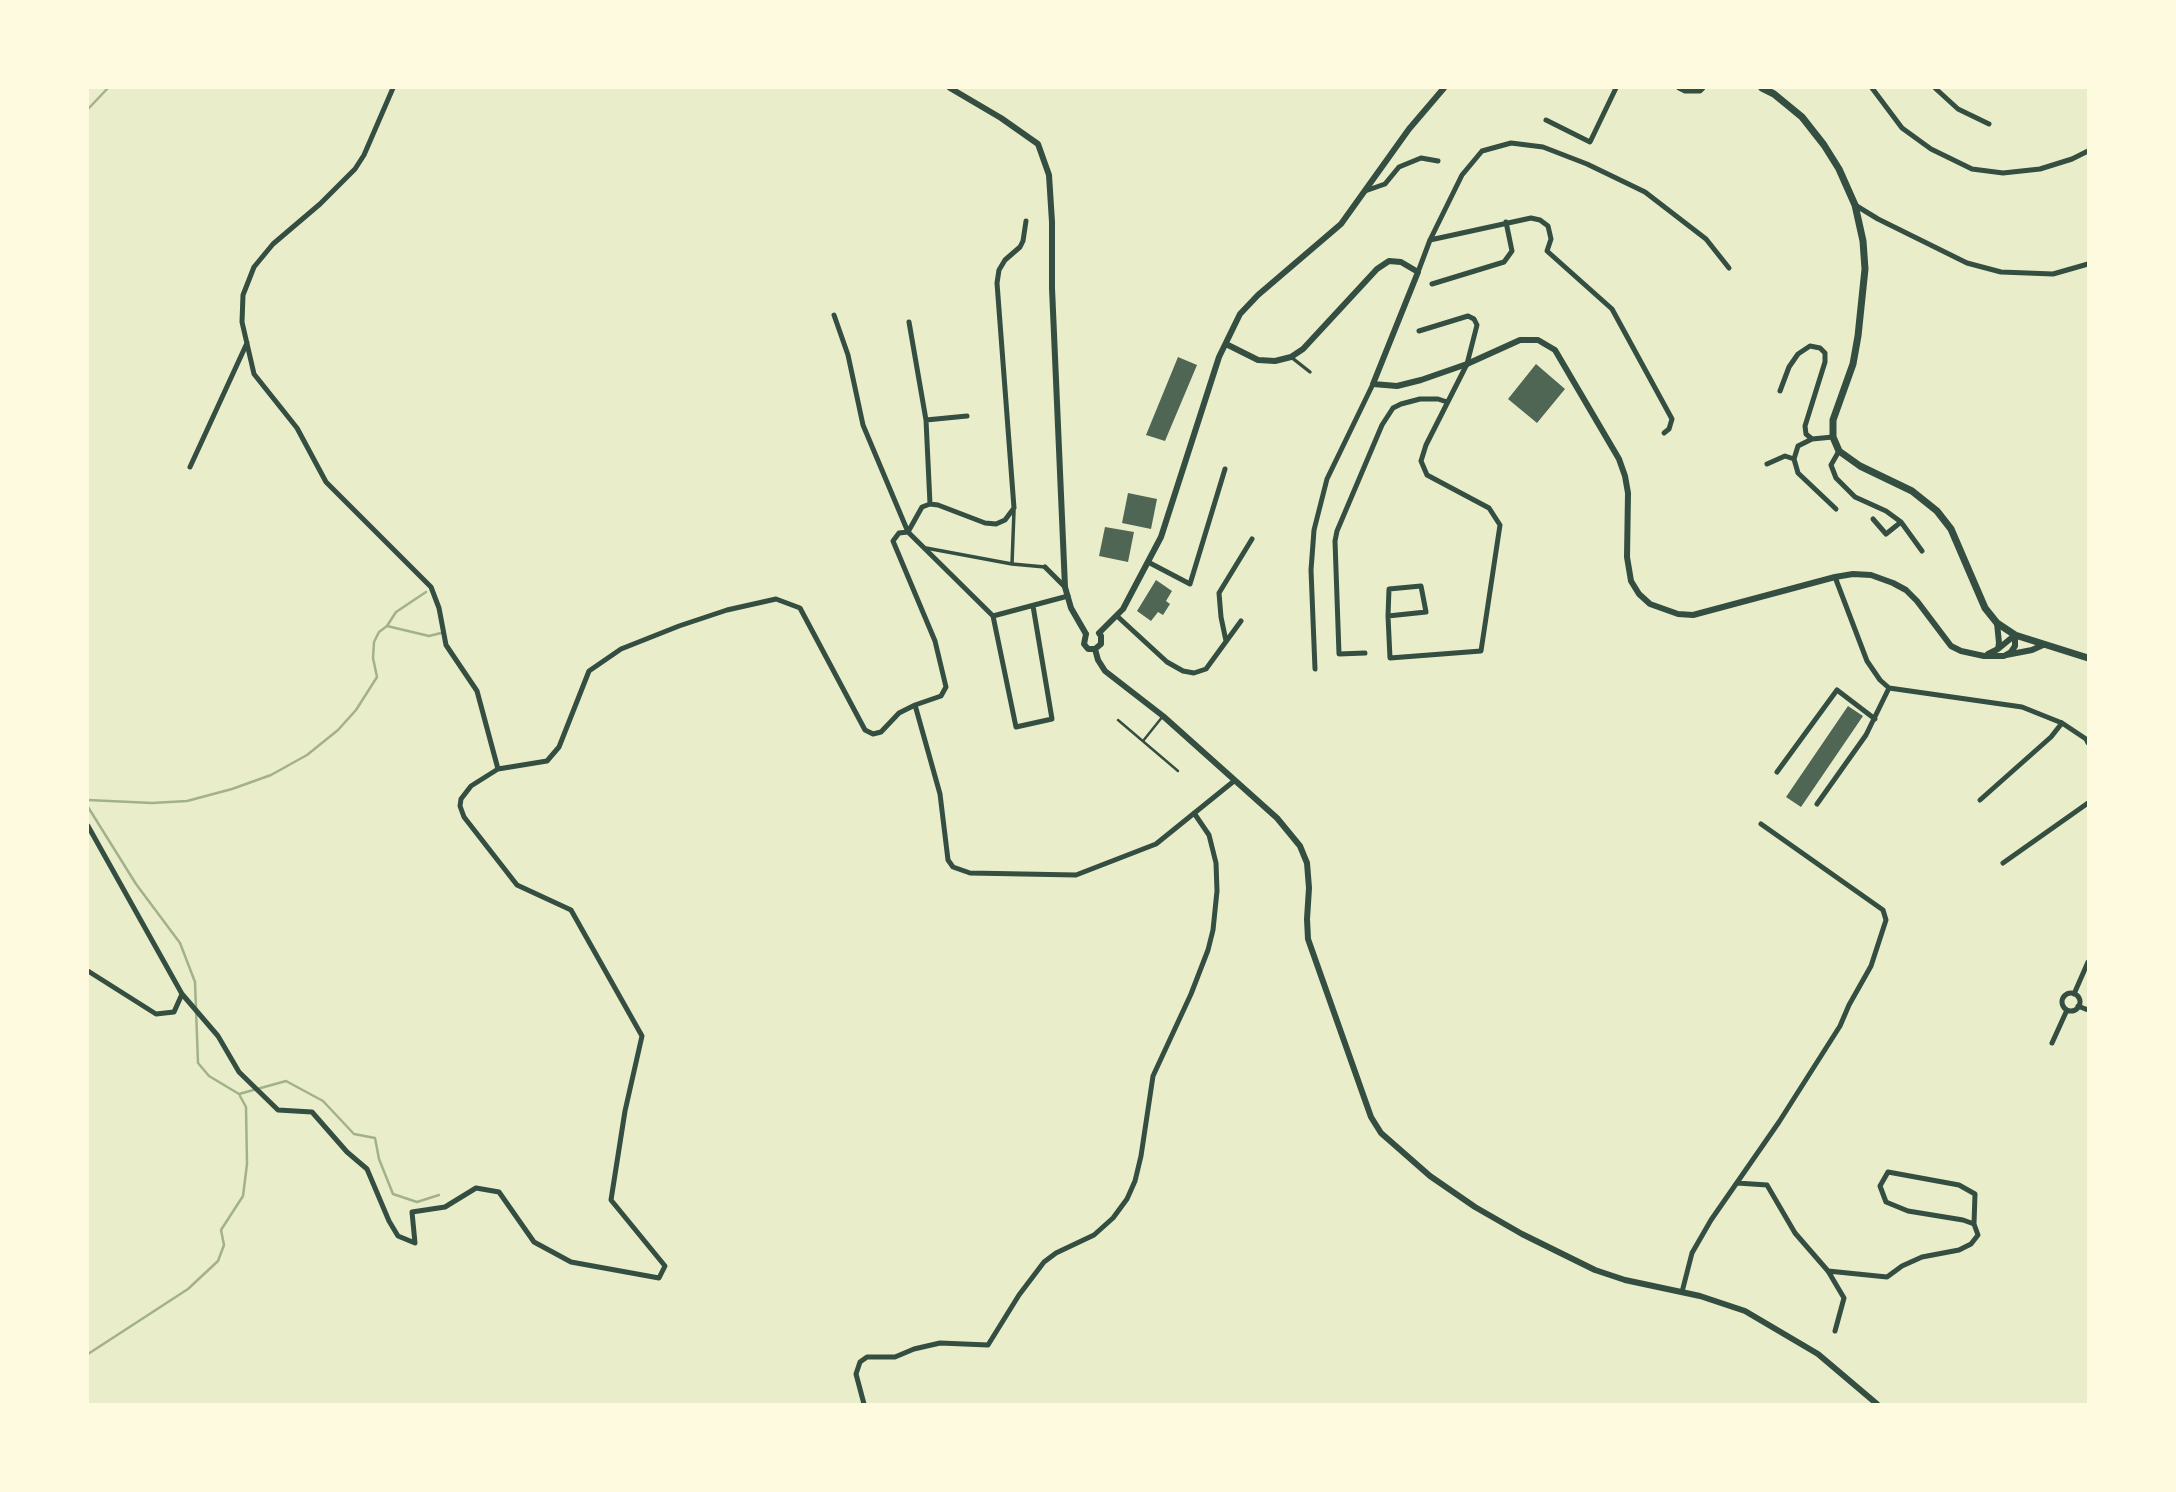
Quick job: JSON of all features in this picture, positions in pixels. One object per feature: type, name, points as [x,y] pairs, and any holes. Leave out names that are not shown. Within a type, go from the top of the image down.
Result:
[{"type":"main road","points":[[1762,88],[1774,94],[1802,117],[1824,145],[1839,169],[1855,205],[1863,241],[1862,306],[1853,364],[1833,420],[1833,437],[1839,451],[1860,466],[1912,491],[1937,511],[1951,529],[1985,608],[1997,623],[2015,635],[2088,658]]},
{"type":"street","points":[[393,88],[364,155],[355,169],[320,204],[273,244],[254,267],[243,295],[242,322],[254,374],[298,428],[326,482],[431,587],[439,608],[446,645],[477,691],[498,769]]},
{"type":"street","points":[[950,88],[1038,144],[1049,175],[1065,587],[1080,626],[1086,634],[1084,644],[1088,649],[1095,649],[1101,644],[1099,633]]},
{"type":"street","points":[[1099,633],[1117,616],[1129,599],[1161,537],[1219,357],[1240,314],[1340,224],[1409,129],[1444,88]]},
{"type":"street","points":[[1546,120],[1590,142],[1616,88]]},
{"type":"street","points":[[1679,88],[1685,91],[1700,91],[1703,88]]},
{"type":"street","points":[[1872,88],[1902,128],[1931,149],[1972,169],[2004,173],[2040,169],[2088,151]]},
{"type":"street","points":[[1935,88],[1958,109],[1989,124]]},
{"type":"street","points":[[1315,669],[1311,570],[1314,530],[1327,479],[1373,384],[1430,240],[1462,176],[1482,151],[1511,143],[1543,148],[1587,164],[1645,192],[1700,234],[1729,268]]},
{"type":"street","points":[[1365,191],[1385,184],[1399,167],[1421,158],[1438,161]]},
{"type":"street","points":[[1855,205],[1967,263],[2001,272],[2053,274],[2088,264]]},
{"type":"street","points":[[1430,240],[1531,218],[1539,219],[1548,226],[1550,239],[1547,251],[1612,309],[1672,419],[1669,429],[1664,432]]},
{"type":"street","points":[[1012,564],[1014,508],[997,284],[999,270],[1020,247],[1026,231],[1026,221]]},
{"type":"street","points":[[1432,284],[1504,262],[1512,251],[1506,222]]},
{"type":"street","points":[[1226,344],[1258,360],[1275,361],[1290,357],[1303,349],[1377,269],[1389,261],[1401,262],[1418,272]]},
{"type":"street","points":[[834,316],[848,355],[863,425],[908,532],[993,616],[1016,727],[1052,719],[1033,606]]},
{"type":"street","points":[[1388,616],[1426,612],[1421,586],[1389,589],[1388,616],[1390,659],[1481,651],[1500,525],[1489,508],[1427,475],[1421,461],[1426,445],[1467,364],[1477,325],[1474,319],[1468,316],[1419,331]]},
{"type":"street","points":[[909,322],[926,420],[930,504]]},
{"type":"street","points":[[1373,384],[1397,386],[1467,364],[1520,340],[1538,340],[1555,350],[1619,459],[1628,493],[1627,557],[1631,581],[1639,594],[1650,604],[1678,614],[1693,615],[1835,577],[1871,575],[1906,590],[1951,646],[1971,654],[2004,656],[2043,645]]},
{"type":"street","points":[[190,467],[247,342]]},
{"type":"street","points":[[1780,391],[1789,367],[1798,355],[1810,346],[1820,348],[1825,353],[1825,362],[1805,426],[1812,439]]},
{"type":"street","points":[[1290,357],[1310,372]]},
{"type":"street","points":[[1365,653],[1339,654],[1335,541],[1337,531],[1382,425],[1393,408],[1420,399],[1447,402]]},
{"type":"street","points":[[926,420],[967,416]]},
{"type":"street","points":[[1833,437],[1812,439],[1798,446],[1794,459],[1798,473],[1836,509]]},
{"type":"street","points":[[1839,451],[1831,465],[1840,484],[1856,497],[1901,522],[1922,551]]},
{"type":"street","points":[[1768,464],[1784,456],[1794,459]]},
{"type":"street","points":[[1148,562],[1190,584],[1225,468]]},
{"type":"street","points":[[908,532],[922,507],[930,504],[985,523],[996,524],[1005,520],[1014,508]]},
{"type":"street","points":[[1873,519],[1886,534],[1901,522]]},
{"type":"street","points":[[88,826],[182,994],[218,1036],[239,1072],[278,1110],[312,1112],[347,1152],[367,1169],[398,1236],[415,1242],[412,1212],[445,1207],[476,1188],[499,1192],[534,1242],[571,1262],[659,1278],[666,1266],[611,1200],[625,1111],[642,1035],[571,910],[517,885],[464,817],[460,806],[461,799],[471,786],[498,769],[547,761],[559,747],[589,671],[621,649],[715,614],[776,599],[800,608],[865,730],[873,734],[881,732],[899,713],[941,696],[946,687],[934,641],[893,541],[898,533],[908,532]]},
{"type":"street","points":[[1226,641],[1219,593],[1252,539]]},
{"type":"street","points":[[926,548],[1012,564],[1045,567],[1065,587]]},
{"type":"street","points":[[1835,577],[1867,662],[1889,688],[2022,707],[2062,723],[2088,743]]},
{"type":"street","points":[[993,616],[1068,596]]},
{"type":"street","points":[[1117,616],[1167,662],[1189,672],[1206,669],[1241,621]]},
{"type":"street","points":[[1997,623],[1998,649]]},
{"type":"street","points":[[1086,634],[1092,631],[1099,633]]},
{"type":"street","points":[[1984,656],[2005,645],[2015,635]]},
{"type":"street","points":[[2004,656],[2015,646],[2015,635]]},
{"type":"street","points":[[1095,649],[1105,671],[1163,716],[1277,818],[1300,846],[1307,863],[1308,939],[1371,1117],[1381,1133],[1430,1176],[1475,1207],[1522,1234],[1595,1270],[1745,1311],[1818,1354],[1877,1405]]},
{"type":"street","points":[[1817,804],[1866,735],[1889,688]]},
{"type":"street","points":[[1777,772],[1837,690],[1875,719]]},
{"type":"street","points":[[915,705],[940,794],[948,860],[953,867],[970,873],[1076,875],[1156,844],[1234,781]]},
{"type":"street","points":[[1980,800],[2051,737],[2062,723]]},
{"type":"street","points":[[2003,863],[2088,803]]},
{"type":"street","points":[[864,1405],[856,1374],[860,1362],[867,1357],[895,1357],[940,1343],[988,1345],[1019,1295],[1044,1262],[1056,1253],[1094,1235],[1113,1218],[1127,1199],[1141,1156],[1153,1076],[1191,994],[1213,930],[1217,891],[1216,863],[1209,835],[1194,813]]},
{"type":"street","points":[[1682,1292],[1692,1253],[1711,1220],[1779,1122],[1840,1026],[1871,966],[1886,920],[1883,910],[1761,824]]},
{"type":"street","points":[[2074,994],[2088,962]]},
{"type":"street","points":[[88,971],[156,1014],[174,1012],[182,994]]},
{"type":"street","points":[[2068,994],[2074,994],[2078,998],[2078,1006],[2075,1010],[2067,1010],[2062,1000],[2068,994]]},
{"type":"street","points":[[2078,1006],[2088,1010]]},
{"type":"street","points":[[2052,1043],[2067,1010]]},
{"type":"street","points":[[1828,1271],[1887,1277],[1902,1266],[1922,1257],[1959,1250],[1971,1244],[1978,1235],[1974,1224],[1975,1194],[1959,1185],[1888,1172],[1880,1186],[1886,1202],[1908,1211],[1974,1224]]},
{"type":"street","points":[[1737,1183],[1767,1185],[1794,1233],[1828,1271],[1844,1298],[1835,1331]]},
{"type":"lane","points":[[1142,741],[1163,716]]},
{"type":"lane","points":[[1118,720],[1178,771]]},
{"type":"building","points":[[1178,357],[1197,365],[1165,441],[1146,435]]},
{"type":"building","points":[[1536,364],[1565,389],[1537,423],[1508,399]]},
{"type":"building","points":[[1128,493],[1157,499],[1151,529],[1122,523]]},
{"type":"building","points":[[1105,527],[1134,532],[1128,562],[1099,556]]},
{"type":"building","points":[[1156,580],[1172,591],[1166,601],[1170,604],[1163,615],[1158,612],[1151,621],[1137,611]]},
{"type":"building","points":[[1848,706],[1863,716],[1801,807],[1786,797]]},
{"type":"waterway","points":[[88,109],[108,88]]},
{"type":"waterway","points":[[88,800],[152,803],[187,801],[271,775],[307,755],[338,730],[356,710],[377,677],[373,658],[374,642],[379,632],[387,626],[396,612],[426,592]]},
{"type":"waterway","points":[[387,626],[429,636],[441,633]]},
{"type":"waterway","points":[[88,807],[136,884],[180,943],[195,982],[198,1063],[209,1076],[239,1094],[286,1081],[323,1101],[354,1134],[375,1138],[379,1159],[393,1194],[417,1202],[439,1195]]},
{"type":"waterway","points":[[88,1354],[188,1289],[218,1261],[224,1245],[221,1230],[243,1196],[247,1164],[246,1107],[240,1096]]}]
